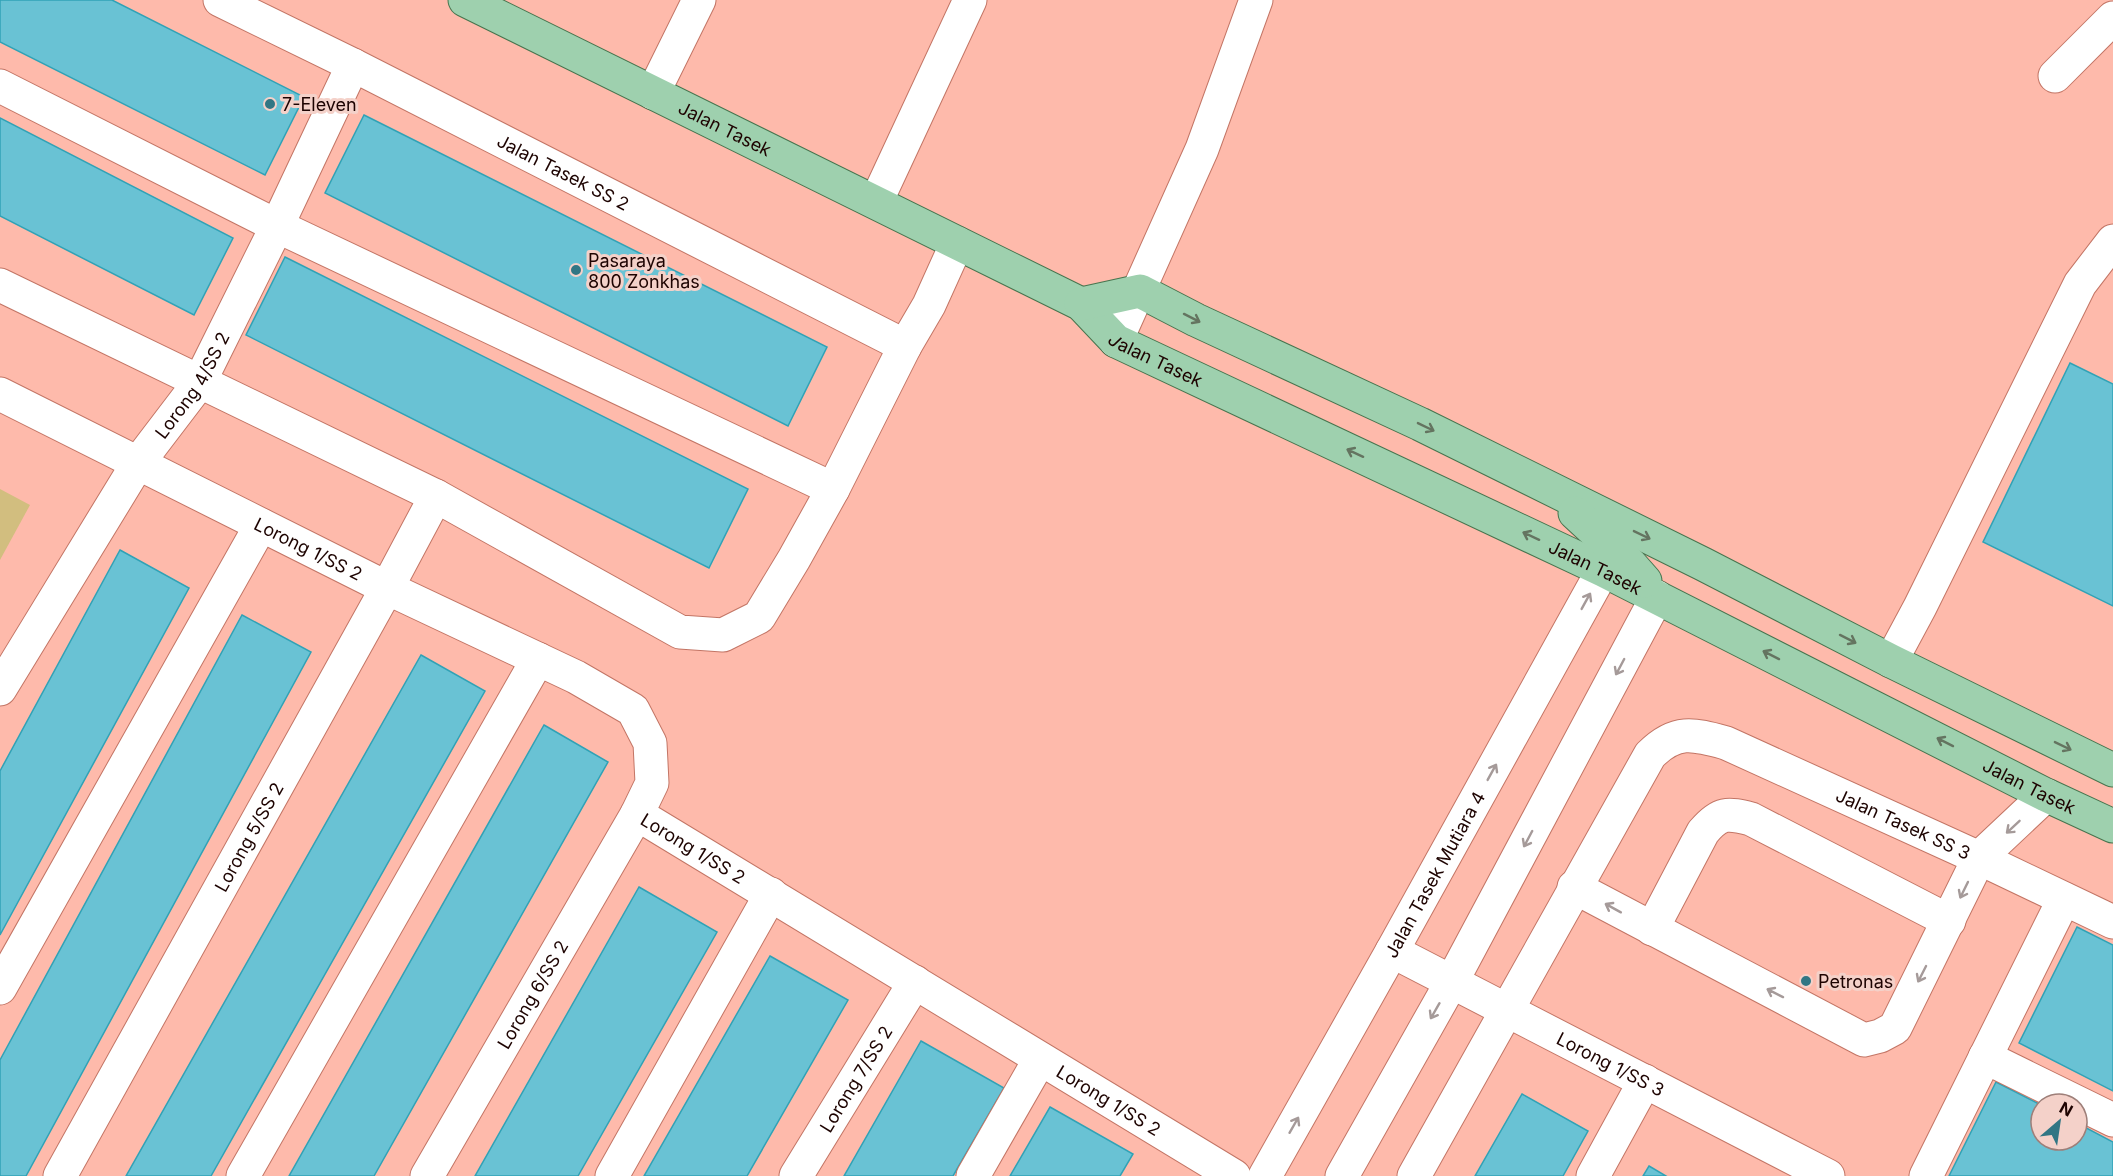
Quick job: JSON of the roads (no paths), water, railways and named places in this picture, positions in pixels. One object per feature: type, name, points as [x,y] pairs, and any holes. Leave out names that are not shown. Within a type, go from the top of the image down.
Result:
[{"type":"main road","name":"Jalan Tasek","points":[[465,0],[1081,304],[1116,341],[1617,567],[1657,597],[2046,795],[2113,826]]},
{"type":"main road","points":[[1081,304],[1140,291],[1196,320],[1420,424],[2113,770]]},
{"type":"main road","points":[[1552,491],[1617,567],[1666,560],[1703,564]]},
{"type":"street","name":"Jalan Tasek SS 2","points":[[220,0],[353,65],[905,346]]},
{"type":"street","points":[[653,93],[699,0]]},
{"type":"street","points":[[876,202],[970,0]]},
{"type":"street","points":[[1116,341],[1202,150],[1256,0]]},
{"type":"street","points":[[2055,76],[2113,18]]},
{"type":"street","name":"Lorong 4/SS 2","points":[[0,689],[138,463],[200,383],[353,65]]},
{"type":"street","points":[[0,86],[277,226],[833,489]]},
{"type":"street","points":[[1891,661],[2080,284],[2113,241]]},
{"type":"street","points":[[0,285],[436,496],[680,632],[723,635],[759,617],[795,559],[905,346],[929,305],[957,243]]},
{"type":"street","name":"Lorong 1/SS 2","points":[[0,394],[387,588],[576,677],[633,710],[650,743],[652,783],[637,814],[1040,1059],[1186,1165],[1234,1176]]},
{"type":"street","name":"Lorong 5/SS 2","points":[[60,1176],[436,496]]},
{"type":"street","points":[[0,988],[261,525]]},
{"type":"street","name":"Jalan Tasek Mutiara 4","points":[[1265,1176],[1392,951],[1617,567]]},
{"type":"street","points":[[1342,1176],[1451,983],[1657,597]]},
{"type":"street","points":[[243,1176],[538,659]]},
{"type":"street","name":"Jalan Tasek SS 3","points":[[1574,887],[1650,755],[1660,744],[1673,738],[1692,735],[1726,743],[1979,858],[2113,922]]},
{"type":"street","points":[[1414,1176],[1574,887],[1864,1040],[1880,1036],[1895,1028],[1979,858],[2046,795]]},
{"type":"street","name":"Lorong 6/SS 2","points":[[428,1176],[637,814]]},
{"type":"street","points":[[1652,929],[1703,832],[1712,821],[1728,814],[1751,819],[1949,921]]},
{"type":"street","points":[[612,1176],[771,894]]},
{"type":"street","points":[[1926,1176],[2064,899]]},
{"type":"street","name":"Lorong 1/SS 3","points":[[1392,951],[1645,1081],[1775,1164],[1828,1176]]},
{"type":"street","name":"Lorong 7/SS 2","points":[[796,1176],[915,982]]},
{"type":"street","points":[[1985,1057],[2113,1120]]},
{"type":"street","points":[[974,1176],[1040,1059]]},
{"type":"street","points":[[1593,1176],[1645,1081]]},
{"type":"place","name":"7-Eleven","points":[[270,104]]},
{"type":"place","name":"Pasaraya 800 Zonkhas","points":[[576,270]]},
{"type":"place","name":"Petronas","points":[[1806,981]]}]
